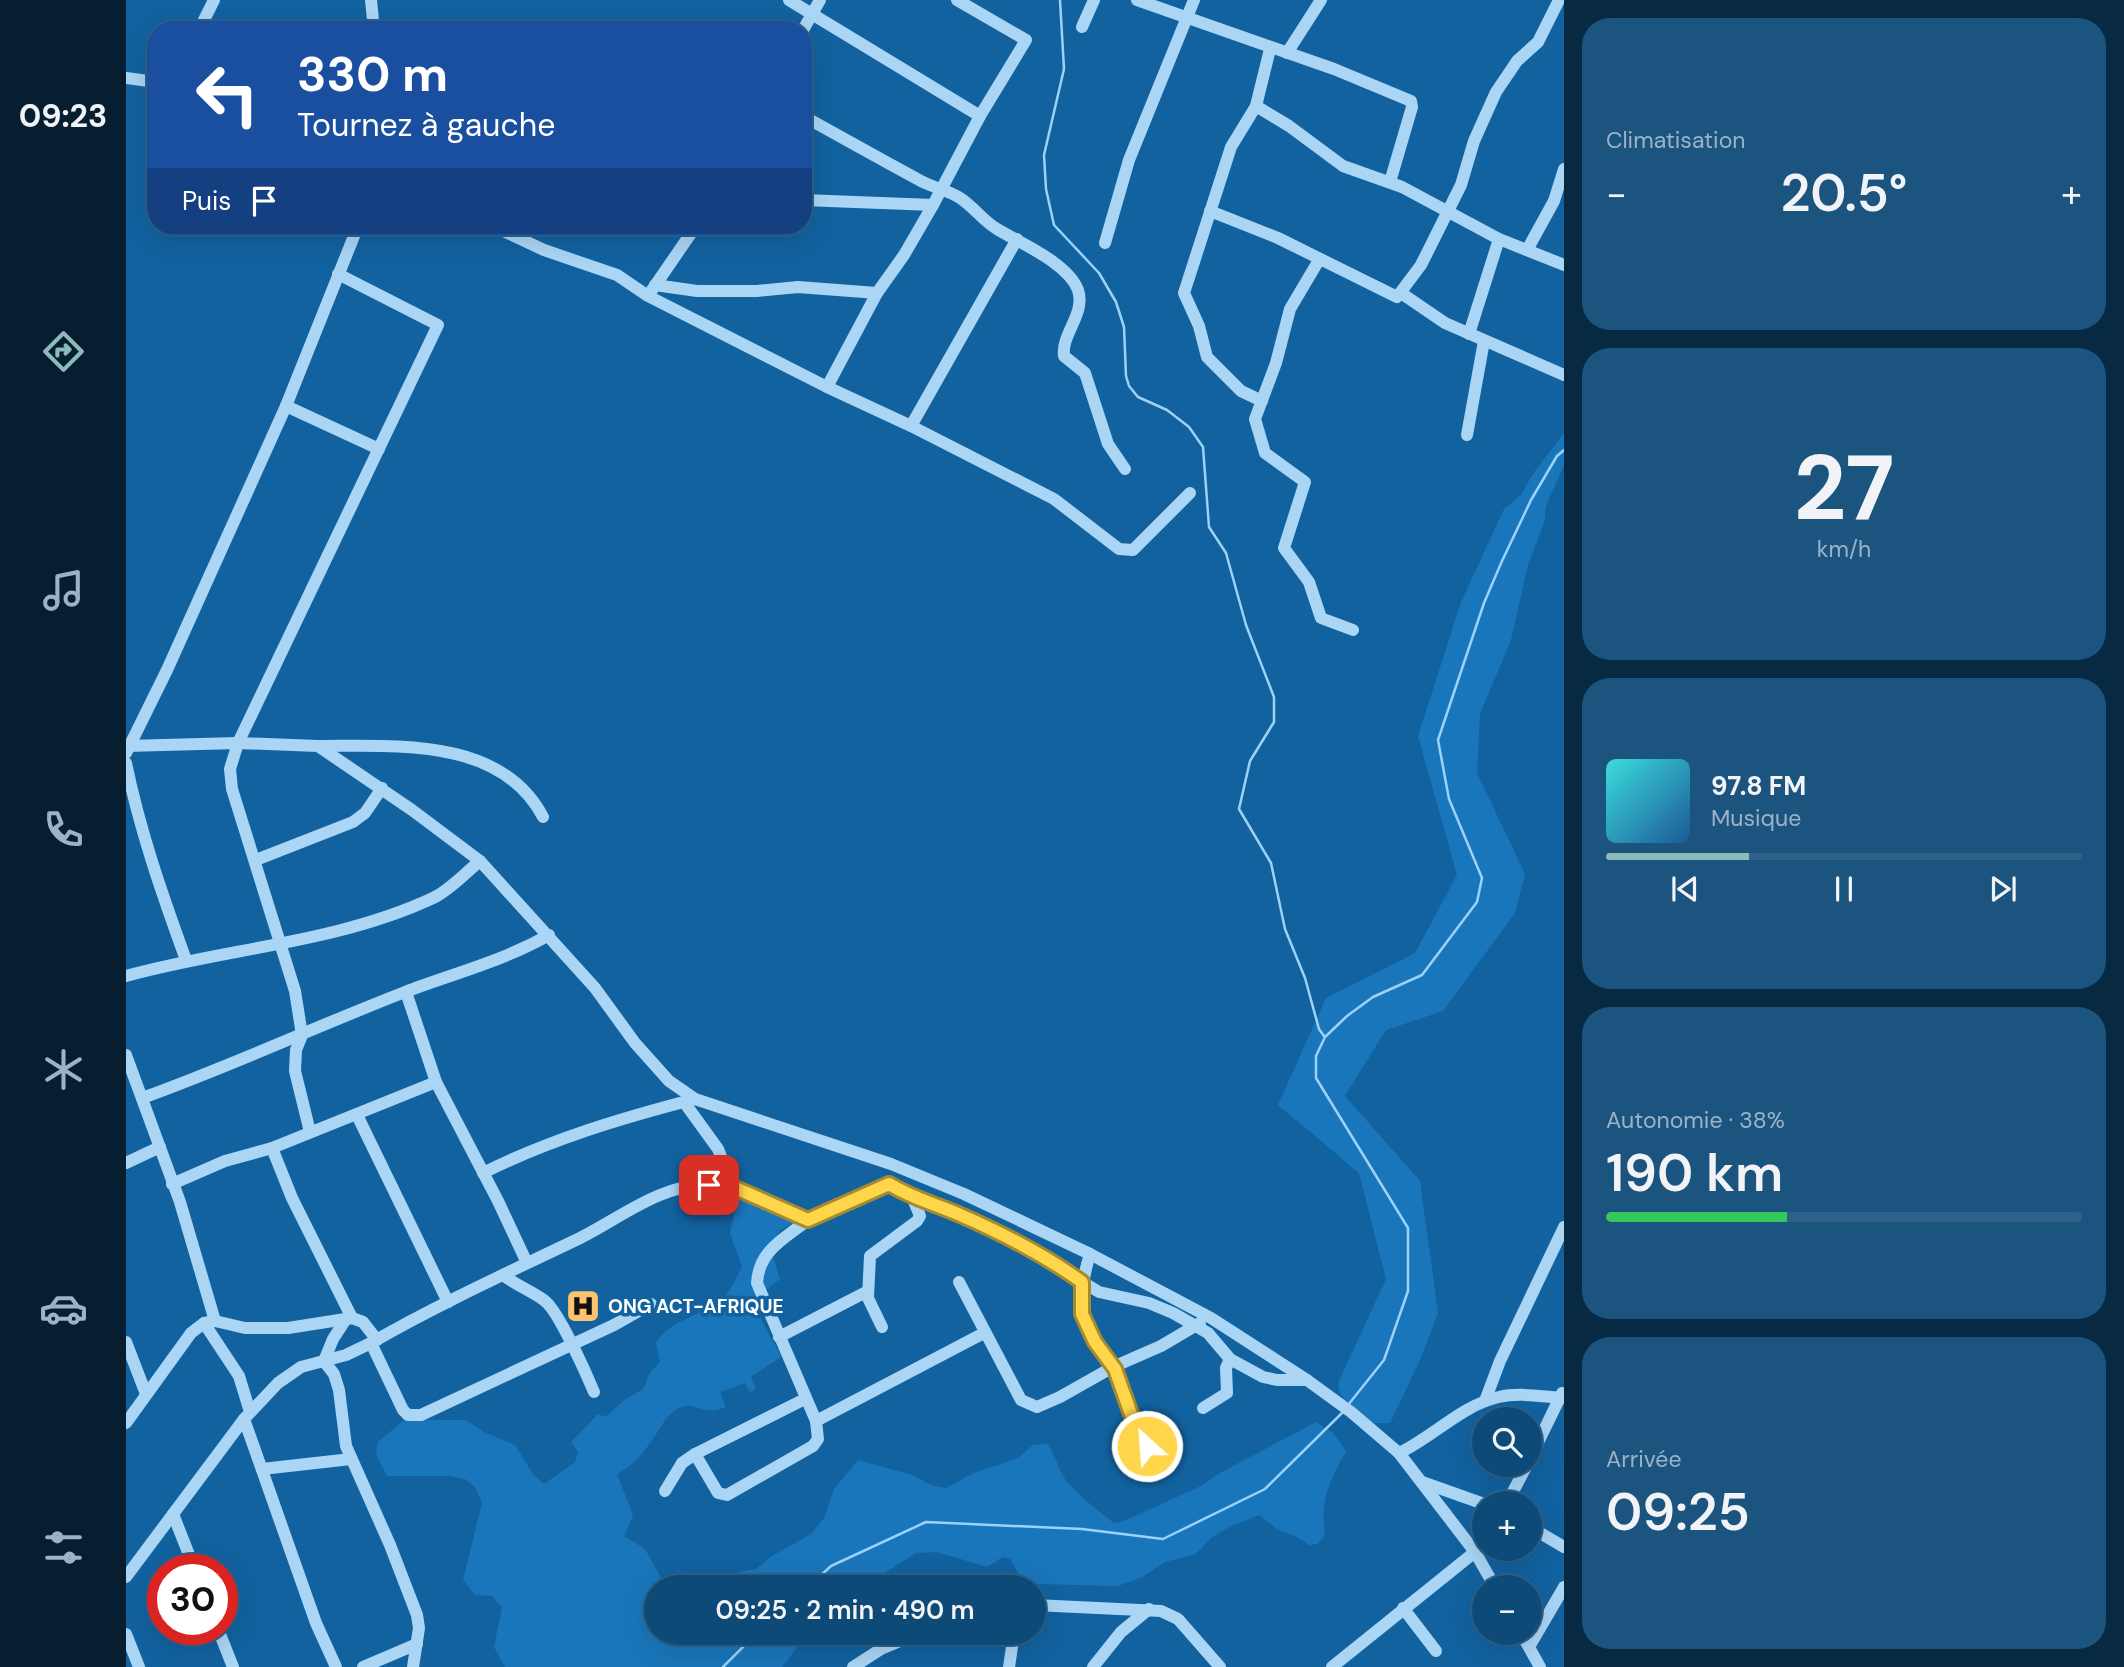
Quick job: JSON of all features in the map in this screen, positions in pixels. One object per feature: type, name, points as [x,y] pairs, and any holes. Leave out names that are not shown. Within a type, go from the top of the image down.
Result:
[{"type":"street","points":[[204,21],[214,0]]},
{"type":"street","points":[[371,0],[373,21]]},
{"type":"street","points":[[789,0],[981,116]]},
{"type":"street","points":[[807,21],[820,0]]},
{"type":"street","points":[[827,387],[877,293],[904,255],[1026,40],[957,0]]},
{"type":"street","points":[[1082,27],[1094,0]]},
{"type":"street","points":[[1137,0],[1334,69],[1412,102],[1390,182]]},
{"type":"street","points":[[1105,243],[1129,160],[1194,0]]},
{"type":"street","points":[[1287,53],[1321,0]]},
{"type":"street","points":[[1210,211],[1278,238],[1397,298],[1421,265],[1461,185],[1478,131],[1496,92],[1517,61],[1538,42],[1559,0]]},
{"type":"street","points":[[1262,401],[1241,391],[1207,357],[1199,326],[1186,302],[1185,286],[1231,147],[1256,106],[1270,48]]},
{"type":"street","points":[[126,78],[147,81]]},
{"type":"street","points":[[1256,106],[1289,126],[1343,166],[1390,182],[1499,239],[1564,265]]},
{"type":"street","points":[[812,121],[961,199],[995,228],[1051,261],[1077,287],[1080,299],[1075,321],[1063,348],[1064,356],[1085,373],[1108,444],[1125,469]]},
{"type":"street","points":[[1527,250],[1554,201],[1564,169]]},
{"type":"street","points":[[812,200],[933,205]]},
{"type":"street","points":[[354,235],[286,405],[167,670],[127,749],[239,743],[422,748],[480,761],[520,786],[535,801],[543,817]]},
{"type":"street","points":[[512,235],[544,250],[652,290],[827,387],[911,426],[1054,499],[1119,549],[1133,550],[1190,493]]},
{"type":"street","points":[[652,290],[690,235]]},
{"type":"street","points":[[911,426],[1017,239]]},
{"type":"street","points":[[1469,334],[1499,239]]},
{"type":"street","points":[[1319,260],[1290,309],[1255,419],[1265,453],[1305,482],[1284,548],[1308,582],[1321,618],[1353,630]]},
{"type":"street","points":[[310,1132],[295,1070],[296,1050],[302,1035],[295,991],[232,789],[230,768],[239,743],[438,325],[338,274]]},
{"type":"street","points":[[652,290],[757,291],[798,287],[877,293]]},
{"type":"street","points":[[1401,293],[1446,323],[1564,375]]},
{"type":"street","points":[[1467,435],[1484,341]]},
{"type":"street","points":[[286,405],[379,449]]},
{"type":"street","points":[[318,746],[382,788],[480,861],[549,935],[595,988],[635,1043],[690,1101],[718,1149],[733,1187]]},
{"type":"street","points":[[126,763],[138,820],[154,875],[186,960]]},
{"type":"street","points":[[256,860],[353,822],[365,813],[382,788]]},
{"type":"street","points":[[126,976],[186,960],[301,941],[435,897],[480,861]]},
{"type":"street","points":[[142,1098],[406,992],[499,961],[549,935]]},
{"type":"street","points":[[406,992],[436,1082],[527,1263]]},
{"type":"street","points":[[126,1055],[200,1266],[209,1322],[239,1376],[262,1469],[316,1623],[336,1667]]},
{"type":"street","points":[[172,1184],[225,1161],[272,1148],[436,1082]]},
{"type":"street","points":[[483,1174],[559,1140],[620,1118],[690,1101],[891,1164],[964,1194],[1090,1254],[1208,1315],[1307,1380],[1351,1412],[1399,1453],[1472,1548]]},
{"type":"street","points":[[356,1115],[448,1302]]},
{"type":"street","points":[[126,1163],[160,1147]]},
{"type":"street","points":[[272,1148],[292,1198],[349,1319]]},
{"type":"street","points":[[889,1184],[891,1164]]},
{"type":"street","points":[[889,1184],[913,1199],[941,1207],[1012,1239],[1099,1292],[1158,1306],[1212,1336],[1230,1359],[1268,1378],[1307,1380]]},
{"type":"street","points":[[695,1454],[718,1493],[727,1495],[813,1446],[818,1439],[816,1421],[804,1399],[761,1296],[758,1270],[760,1262],[773,1247],[808,1220],[889,1184]]},
{"type":"street","points":[[126,1577],[247,1416],[290,1373],[308,1364],[324,1361],[374,1342],[666,1193],[694,1185],[733,1187],[808,1220]]},
{"type":"street","points":[[882,1327],[869,1303],[872,1252],[919,1219],[913,1199]]},
{"type":"street","points":[[1485,1401],[1500,1361],[1564,1227]]},
{"type":"street","points":[[1090,1254],[1082,1282],[1082,1314],[1095,1342],[1113,1367],[1149,1451]]},
{"type":"street","points":[[503,1275],[516,1286],[546,1301],[571,1343],[594,1392]]},
{"type":"street","points":[[960,1282],[984,1333],[1021,1400],[1037,1407],[1113,1367],[1161,1346],[1196,1326],[1208,1315]]},
{"type":"street","points":[[779,1337],[868,1291]]},
{"type":"street","points":[[127,1419],[191,1333],[209,1322],[245,1328],[294,1327],[349,1319],[368,1326],[403,1410],[414,1416],[428,1412],[614,1325],[651,1304]]},
{"type":"street","points":[[324,1361],[333,1339],[349,1319]]},
{"type":"street","points":[[816,1421],[984,1333]]},
{"type":"street","points":[[126,1342],[146,1394]]},
{"type":"street","points":[[1203,1408],[1227,1393],[1226,1368],[1230,1359]]},
{"type":"street","points":[[324,1361],[336,1381],[346,1446],[390,1545],[417,1615],[419,1628],[413,1667]]},
{"type":"street","points":[[1399,1453],[1424,1441],[1466,1410],[1485,1401],[1516,1395],[1563,1396],[1542,1436]]},
{"type":"street","points":[[665,1491],[682,1463],[695,1454],[804,1399]]},
{"type":"street","points":[[262,1469],[351,1459]]},
{"type":"street","points":[[1422,1482],[1472,1500]]},
{"type":"street","points":[[173,1514],[189,1554]]},
{"type":"street","points":[[1542,1534],[1564,1548]]},
{"type":"street","points":[[1332,1667],[1472,1554]]},
{"type":"street","points":[[1540,1667],[1529,1647],[1564,1587]]},
{"type":"street","points":[[1046,1605],[1149,1609],[1178,1619],[1215,1665]]},
{"type":"street","points":[[1403,1608],[1436,1651]]},
{"type":"street","points":[[1093,1667],[1121,1633],[1149,1609]]},
{"type":"street","points":[[126,1634],[139,1667]]},
{"type":"street","points":[[363,1667],[417,1644]]},
{"type":"street","points":[[224,1645],[233,1667]]},
{"type":"street","points":[[853,1667],[890,1645]]},
{"type":"street","points":[[1009,1667],[1012,1645]]},
{"type":"shaded area","points":[[1564,433],[1564,465],[1546,506],[1544,523],[1528,565],[1511,640],[1480,714],[1477,773],[1525,874],[1515,913],[1443,1011],[1386,1030],[1345,1096],[1420,1181],[1438,1313],[1420,1360],[1390,1423],[1373,1423],[1340,1394],[1338,1383],[1386,1279],[1359,1173],[1278,1105],[1326,998],[1415,953],[1457,875],[1418,736],[1461,602],[1504,509],[1520,496]]},
{"type":"shaded area","points":[[738,1196],[773,1214],[797,1222],[780,1230],[772,1254],[780,1279],[763,1294],[759,1310],[764,1326],[781,1357],[751,1377],[756,1389],[750,1393],[745,1383],[720,1392],[726,1407],[710,1410],[688,1406],[675,1410],[641,1455],[617,1474],[633,1515],[624,1536],[645,1549],[659,1575],[644,1575],[644,1645],[799,1645],[782,1667],[505,1667],[494,1647],[502,1607],[492,1596],[475,1595],[463,1580],[482,1503],[475,1487],[465,1479],[450,1476],[387,1476],[376,1454],[378,1442],[404,1420],[466,1420],[484,1432],[515,1445],[533,1474],[544,1484],[575,1462],[578,1452],[571,1442],[598,1414],[606,1417],[624,1400],[643,1389],[650,1373],[660,1362],[656,1343],[662,1335],[669,1328],[717,1303],[730,1290],[742,1267],[730,1233]]},
{"type":"shaded area","points":[[1316,1422],[1333,1433],[1346,1451],[1327,1491],[1324,1510],[1325,1535],[1318,1544],[1309,1545],[1278,1530],[1259,1515],[1231,1526],[1211,1538],[1196,1554],[1165,1562],[1142,1577],[1118,1586],[1046,1584],[1046,1575],[1019,1575],[1010,1559],[1003,1557],[987,1567],[937,1552],[916,1553],[882,1575],[736,1575],[756,1569],[772,1556],[811,1534],[824,1518],[834,1489],[858,1460],[946,1488],[974,1473],[1018,1458],[1033,1445],[1048,1444],[1069,1484],[1114,1523],[1199,1487]]},
{"type":"waterway","points":[[1060,0],[1064,69],[1044,155],[1046,189],[1054,225],[1099,273],[1116,302],[1124,327],[1126,376],[1129,386],[1138,397],[1167,410],[1189,427],[1203,447],[1209,527],[1226,553],[1246,625],[1274,697],[1274,722],[1250,761],[1239,809],[1271,863],[1285,929],[1305,978],[1319,1029],[1324,1036]]},
{"type":"waterway","points":[[1348,1405],[1384,1360],[1408,1291],[1408,1228],[1316,1078],[1316,1056],[1325,1037],[1347,1016],[1373,997],[1422,975],[1477,902],[1482,878],[1449,799],[1438,740],[1484,603],[1502,561],[1531,500],[1557,456],[1564,450]]},
{"type":"waterway","points":[[821,1575],[831,1566],[926,1522],[1082,1529],[1163,1539],[1265,1489],[1344,1411]]},
{"type":"waterway","points":[[723,1667],[745,1645]]},
{"type":"place","name":"ONG ACT-AFRIQUE","points":[[583,1306]]},
{"type":"route","points":[[709,1185],[733,1187],[763,1203],[808,1220],[889,1184],[913,1199],[962,1216],[1049,1259],[1082,1282],[1082,1314],[1095,1342],[1115,1369],[1131,1414],[1147,1446]]}]
